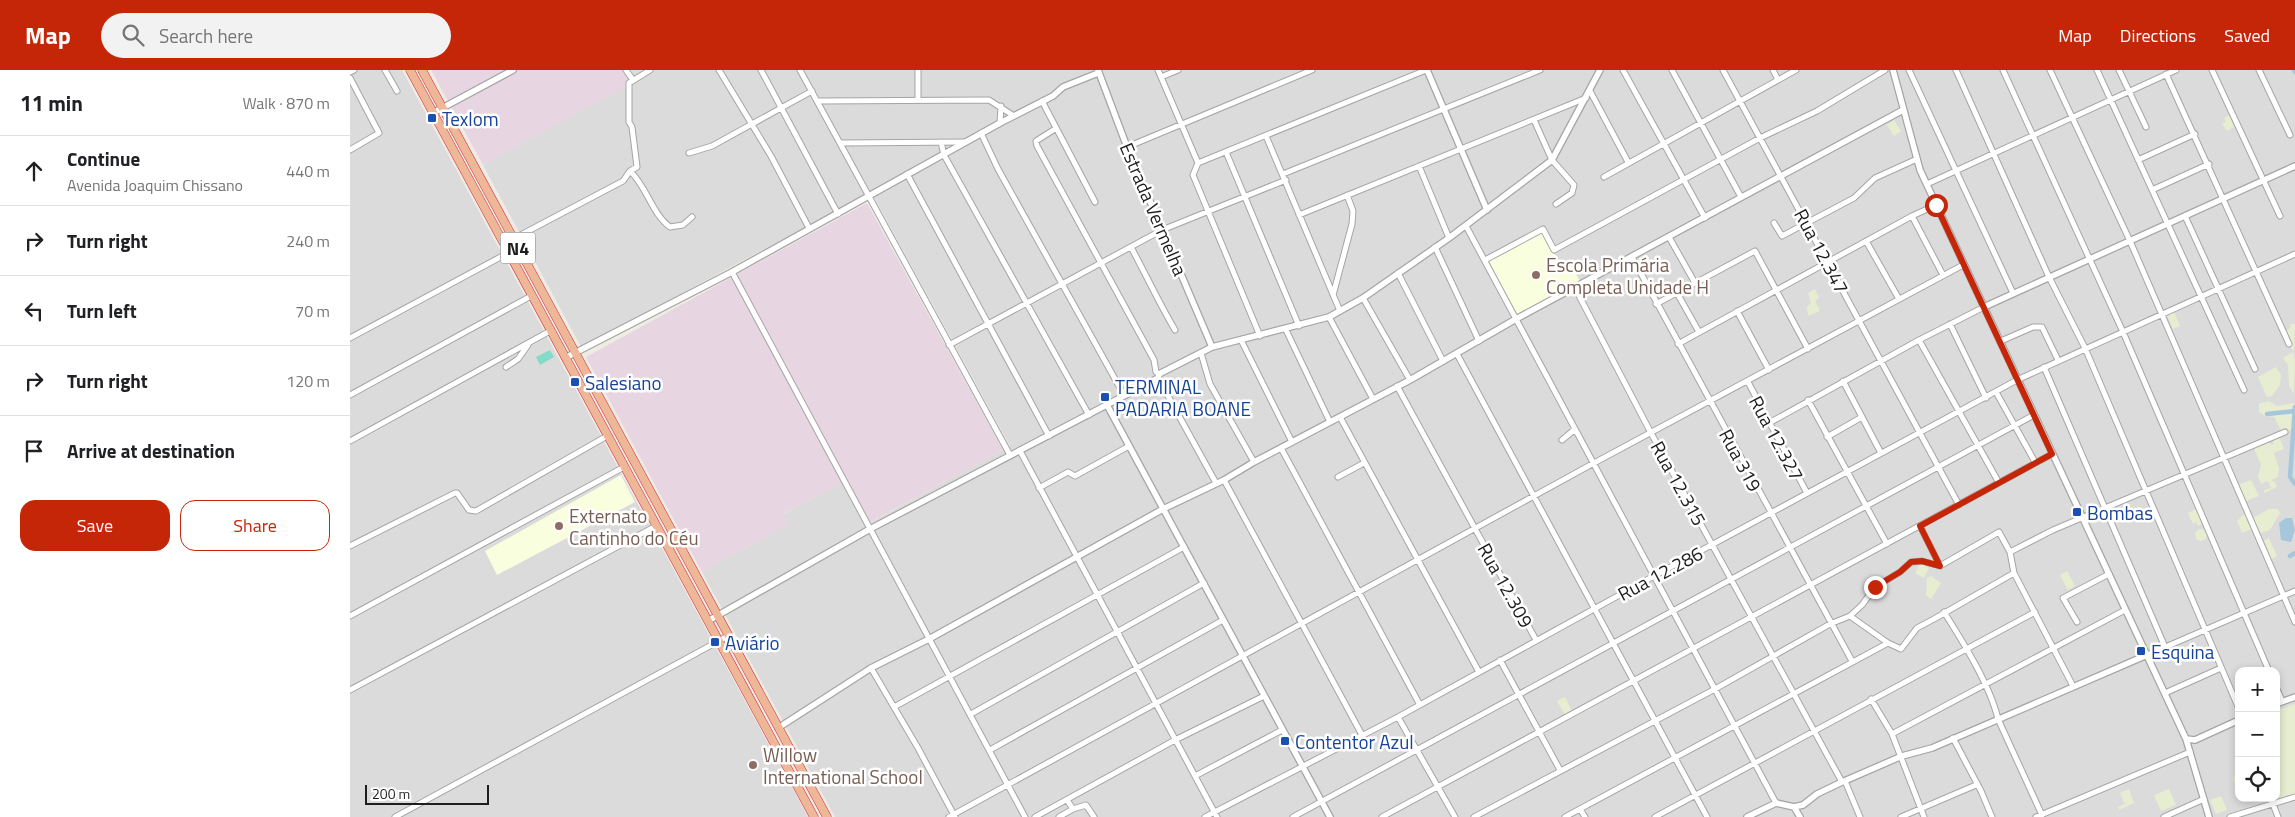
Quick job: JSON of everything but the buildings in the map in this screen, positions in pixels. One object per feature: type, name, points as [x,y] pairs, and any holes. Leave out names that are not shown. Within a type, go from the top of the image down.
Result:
[{"type":"highway","name":"N4","points":[[410,70],[814,817]]},
{"type":"highway","name":"N4","points":[[422,70],[827,817]]},
{"type":"street","points":[[350,72],[354,70]]},
{"type":"street","points":[[385,70],[397,91]]},
{"type":"street","points":[[433,113],[513,70]]},
{"type":"street","points":[[626,70],[632,80]]},
{"type":"street","points":[[513,239],[623,181],[630,171],[638,167],[632,127],[629,122],[629,83],[650,70]]},
{"type":"street","points":[[719,70],[771,156],[808,228]]},
{"type":"street","points":[[761,70],[838,214]]},
{"type":"street","points":[[800,70],[1010,455]]},
{"type":"street","points":[[918,70],[918,100]]},
{"type":"street","points":[[1158,70],[1198,163]]},
{"type":"street","points":[[1162,77],[1178,70]]},
{"type":"street","points":[[1127,147],[1312,70]]},
{"type":"street","points":[[1260,336],[1193,175],[1198,163],[1427,70],[1442,109],[1487,210]]},
{"type":"street","points":[[1284,174],[1540,70]]},
{"type":"street","points":[[708,621],[870,529],[1107,406],[1212,347],[1286,330],[1329,317],[1363,298],[1466,226],[1552,160],[1600,70]]},
{"type":"street","points":[[1623,70],[1705,218]]},
{"type":"street","points":[[1672,70],[1741,197]]},
{"type":"street","name":"Rua 12.347","points":[[1723,70],[1807,222],[1958,505]]},
{"type":"street","points":[[1773,70],[1778,80]]},
{"type":"street","points":[[1604,176],[1796,70]]},
{"type":"street","points":[[1484,260],[1543,229],[1554,250],[1760,138],[1817,111],[1885,70]]},
{"type":"street","points":[[1893,70],[1917,159],[1927,184],[2186,739],[2209,817]]},
{"type":"street","points":[[1909,70],[2013,294]]},
{"type":"street","points":[[1956,70],[2049,277],[2085,348],[2235,700]]},
{"type":"street","points":[[2002,70],[2123,332],[2267,667]]},
{"type":"street","points":[[2050,70],[2130,241],[2295,622]]},
{"type":"street","points":[[2097,70],[2244,390]]},
{"type":"street","points":[[2119,70],[2146,127]]},
{"type":"street","points":[[1927,184],[2176,70]]},
{"type":"street","points":[[2212,70],[2280,216]]},
{"type":"street","points":[[2259,70],[2290,135]]},
{"type":"street","points":[[565,358],[732,272],[808,228],[870,197],[907,174],[1054,96],[1063,88],[1098,71]]},
{"type":"street","name":"Estrada Vermelha","points":[[1098,71],[1127,147],[1212,347]]},
{"type":"street","points":[[2166,74],[2258,271],[2289,344]]},
{"type":"street","points":[[350,78],[379,133],[350,150]]},
{"type":"street","points":[[689,154],[705,149],[812,91]]},
{"type":"street","points":[[1590,91],[1628,162]]},
{"type":"street","points":[[1299,214],[1586,98]]},
{"type":"street","points":[[818,101],[978,99],[989,100],[1001,105],[1014,116]]},
{"type":"street","points":[[1042,101],[1094,202]]},
{"type":"street","points":[[1000,123],[1001,105]]},
{"type":"street","points":[[778,728],[871,668],[929,639],[1163,509],[1224,480],[1254,462],[1410,380],[1516,319],[1903,110]]},
{"type":"street","points":[[1534,120],[1552,160],[1574,185],[1575,189],[1556,204]]},
{"type":"street","points":[[1055,129],[1040,137],[1036,141],[1037,146],[1154,360],[1156,372],[1216,483]]},
{"type":"street","points":[[981,134],[998,169],[1124,395]]},
{"type":"street","points":[[2138,160],[2195,134]]},
{"type":"street","points":[[1266,136],[1284,174],[1340,312]]},
{"type":"street","points":[[941,142],[944,155],[1089,415]]},
{"type":"street","points":[[840,143],[966,142]]},
{"type":"street","points":[[1226,152],[1299,326]]},
{"type":"street","points":[[1774,223],[1782,236],[1854,198],[1875,178],[1917,159]]},
{"type":"street","points":[[2152,190],[2208,164]]},
{"type":"street","points":[[1419,166],[1449,238]]},
{"type":"street","points":[[1768,423],[1919,340],[1984,307],[2295,166]]},
{"type":"street","points":[[630,171],[638,178],[663,222],[670,227],[683,225],[692,217]]},
{"type":"street","points":[[907,174],[1049,436]]},
{"type":"street","points":[[949,345],[1162,230],[1286,180]]},
{"type":"street","points":[[1333,295],[1352,224],[1353,211],[1346,195]]},
{"type":"street","points":[[1678,344],[1912,216],[1936,205]]},
{"type":"street","points":[[1912,216],[1943,276]]},
{"type":"street","points":[[2185,216],[2254,369]]},
{"type":"street","points":[[1466,226],[1776,803]]},
{"type":"street","points":[[1669,237],[1695,283]]},
{"type":"street","points":[[1866,241],[1899,299]]},
{"type":"street","points":[[1131,246],[1151,283],[1153,294],[1175,330]]},
{"type":"street","points":[[1435,247],[1479,341]]},
{"type":"street","points":[[1656,304],[1755,252],[1808,349]]},
{"type":"street","points":[[350,338],[508,253]]},
{"type":"street","name":"Rua 12.286","points":[[1205,817],[1216,814],[1398,717],[1594,608],[2017,380],[2295,254]]},
{"type":"street","name":"Rua 319","points":[[1632,257],[1809,586],[1852,661]]},
{"type":"street","points":[[871,668],[953,816],[1242,656],[1476,530],[1594,463],[1964,265]]},
{"type":"street","points":[[732,272],[1025,817]]},
{"type":"street","points":[[1398,273],[1443,361]]},
{"type":"street","name":"Rua 12.315","points":[[1575,288],[1651,433],[1844,782],[1860,817]]},
{"type":"street","points":[[1677,293],[1699,332]]},
{"type":"street","points":[[350,394],[531,296]]},
{"type":"street","points":[[1363,298],[1410,380]]},
{"type":"street","points":[[1738,311],[1769,370]]},
{"type":"street","points":[[1329,317],[1373,399]]},
{"type":"street","points":[[1950,324],[1986,398]]},
{"type":"street","points":[[2001,341],[2038,326],[2045,330],[2058,360]]},
{"type":"street","points":[[1286,330],[1330,422]]},
{"type":"street","points":[[350,441],[550,331]]},
{"type":"street","points":[[1241,340],[1292,442]]},
{"type":"street","points":[[1919,340],[1999,483]]},
{"type":"street","points":[[506,367],[518,359],[530,343]]},
{"type":"street","points":[[1201,353],[1210,384],[1254,462]]},
{"type":"street","points":[[1457,354],[1707,817]]},
{"type":"street","points":[[2044,367],[2165,646]]},
{"type":"street","points":[[1843,381],[1881,453]]},
{"type":"street","name":"Rua 12.327","points":[[1748,382],[1768,423],[1807,493]]},
{"type":"street","name":"Rua 12.309","points":[[1397,386],[1536,640]]},
{"type":"street","points":[[1996,392],[2035,462]]},
{"type":"street","points":[[1808,400],[1887,544]]},
{"type":"street","points":[[1107,406],[1330,817]]},
{"type":"street","points":[[1293,817],[2034,414]]},
{"type":"street","points":[[1340,417],[1479,672]]},
{"type":"street","points":[[1828,437],[1862,417]]},
{"type":"street","points":[[1562,440],[1574,430]]},
{"type":"street","points":[[2010,552],[2146,490],[2285,432]]},
{"type":"street","points":[[350,546],[455,493],[458,493],[469,510],[476,511],[607,436]]},
{"type":"street","points":[[1039,488],[1068,472],[1075,476],[1129,446]]},
{"type":"street","points":[[1281,448],[1420,705]]},
{"type":"street","points":[[1020,451],[1135,668],[1216,814]]},
{"type":"street","points":[[1382,817],[2052,454]]},
{"type":"street","points":[[1338,477],[1364,463]]},
{"type":"street","points":[[350,616],[624,467]]},
{"type":"street","points":[[1224,480],[1362,735]]},
{"type":"street","points":[[350,690],[656,526]]},
{"type":"street","points":[[1920,526],[1940,566]]},
{"type":"street","points":[[1474,817],[1715,689],[1830,624],[1850,616],[1862,605],[1875,587],[1900,572],[1911,562],[1922,561],[1940,566],[1999,532],[2010,552],[2014,573],[2073,686]]},
{"type":"street","points":[[894,707],[1097,597],[1184,547]]},
{"type":"street","points":[[1850,616],[1888,643],[1901,649],[1916,628],[2014,573]]},
{"type":"street","points":[[2077,622],[2063,598],[2109,574]]},
{"type":"street","points":[[971,714],[1204,583]]},
{"type":"street","points":[[1747,817],[1776,803],[1794,807],[1803,805],[1817,794],[1902,756],[1932,748],[2295,591]]},
{"type":"street","points":[[1892,734],[2126,610]]},
{"type":"street","points":[[1944,612],[1966,648],[1996,708],[1998,719],[2039,816],[2190,751],[2196,742],[2222,727]]},
{"type":"street","points":[[1655,817],[1814,729],[2034,612]]},
{"type":"street","points":[[990,750],[1223,620]]},
{"type":"street","points":[[394,817],[728,636]]},
{"type":"street","points":[[1565,817],[1888,643]]},
{"type":"street","points":[[1500,660],[1560,770]]},
{"type":"street","points":[[2165,693],[2221,668]]},
{"type":"street","points":[[1035,817],[1175,740],[1264,696]]},
{"type":"street","points":[[2280,703],[2295,697]]},
{"type":"street","points":[[1871,699],[1892,734],[1902,756],[1924,817]]},
{"type":"street","points":[[1398,717],[1455,817]]},
{"type":"street","points":[[2186,739],[2195,740],[2235,722]]},
{"type":"street","points":[[1195,776],[1282,730]]},
{"type":"street","points":[[1953,738],[1976,785],[1981,791],[1992,817]]},
{"type":"street","points":[[1900,817],[1976,785]]},
{"type":"street","points":[[2230,817],[2295,797]]},
{"type":"street","points":[[2164,817],[2204,799]]},
{"type":"street","points":[[1067,800],[1073,809]]},
{"type":"street","points":[[2273,804],[2278,817]]},
{"type":"street","points":[[1059,817],[1073,809],[1086,805],[1094,817]]},
{"type":"street","points":[[1794,807],[1800,817]]},
{"type":"street","points":[[1580,809],[1585,817]]},
{"type":"shaded area","points":[[350,70],[402,70],[808,817],[350,817]]},
{"type":"shaded area","points":[[431,70],[623,70],[631,84],[483,165]]},
{"type":"shaded area","points":[[631,70],[2295,70],[2295,817],[835,817],[702,572],[787,525],[782,515],[842,482],[866,525],[1010,446],[871,192],[581,347],[483,165],[636,80]]},
{"type":"shaded area","points":[[2229,115],[2234,127],[2227,131],[2222,124],[2226,122],[2224,118]]},
{"type":"shaded area","points":[[1894,120],[1901,131],[1894,136],[1887,125]]},
{"type":"shaded area","points":[[867,203],[1003,450],[865,525],[842,483],[783,514],[788,525],[702,572],[586,357]]},
{"type":"shaded area","name":"Escola Primária Completa Unidade H","points":[[1542,231],[1563,269],[1571,265],[1580,281],[1516,315],[1487,260]]},
{"type":"shaded area","points":[[1815,289],[1819,298],[1815,301],[1820,311],[1808,316],[1807,307],[1811,303],[1808,293]]},
{"type":"shaded area","points":[[2174,312],[2180,326],[2173,329],[2167,315]]},
{"type":"shaded area","points":[[2291,324],[2295,324],[2294,350],[2291,349],[2291,343],[2285,332],[2290,328]]},
{"type":"shaded area","points":[[550,350],[554,357],[540,365],[536,357]]},
{"type":"shaded area","points":[[2293,352],[2295,361],[2294,394],[2289,386],[2288,365],[2283,358]]},
{"type":"shaded area","points":[[2276,367],[2281,375],[2280,385],[2272,396],[2267,397],[2258,377]]},
{"type":"shaded area","points":[[2268,401],[2278,406],[2294,403],[2294,429],[2282,432],[2274,417],[2265,416],[2259,412],[2259,404]]},
{"type":"shaded area","points":[[2279,437],[2284,449],[2274,453],[2279,468],[2278,477],[2271,480],[2275,482],[2277,487],[2264,493],[2264,490],[2271,488],[2268,481],[2261,484],[2258,476],[2261,465],[2253,446],[2268,440],[2271,445],[2274,444],[2272,440]]},
{"type":"shaded area","name":"Externato Cantinho do Céu","points":[[621,475],[635,502],[497,575],[485,551]]},
{"type":"shaded area","points":[[2251,480],[2259,496],[2246,501],[2237,485]]},
{"type":"shaded area","points":[[2196,509],[2203,523],[2198,526],[2196,522],[2193,524],[2188,513]]},
{"type":"shaded area","points":[[2269,509],[2278,509],[2280,513],[2270,530],[2258,534],[2253,518]]},
{"type":"shaded area","points":[[2245,513],[2254,528],[2242,533],[2237,521]]},
{"type":"shaded area","points":[[2286,518],[2292,518],[2295,530],[2291,542],[2281,540],[2279,523]]},
{"type":"shaded area","points":[[2203,529],[2206,530],[2206,540],[2199,541],[2196,540],[2195,533],[2196,530]]},
{"type":"shaded area","points":[[2269,538],[2277,556],[2269,561],[2261,542]]},
{"type":"shaded area","points":[[1920,563],[1929,568],[1924,578],[1915,573]]},
{"type":"shaded area","points":[[2067,571],[2075,586],[2068,590],[2060,575]]},
{"type":"shaded area","points":[[1931,576],[1941,583],[1931,599],[1926,595],[1927,578]]},
{"type":"shaded area","points":[[1565,697],[1572,711],[1565,715],[1557,701]]},
{"type":"shaded area","points":[[2295,704],[2295,794],[2280,798],[2280,712],[2280,710]]},
{"type":"shaded area","points":[[2129,789],[2134,803],[2119,810],[2118,807],[2128,802],[2124,803],[2120,793]]},
{"type":"shaded area","points":[[2169,789],[2176,805],[2161,811],[2154,795]]},
{"type":"shaded area","points":[[2221,796],[2227,810],[2216,814],[2210,800]]},
{"type":"waterway","points":[[2295,407],[2290,477],[2295,484]]},
{"type":"waterway","points":[[2267,414],[2295,411]]},
{"type":"waterway","points":[[2290,556],[2295,553]]},
{"type":"place","name":"Texlom","points":[[432,118]]},
{"type":"place","name":"Escola Primária Completa Unidade H","points":[[1536,275]]},
{"type":"place","name":"Salesiano","points":[[575,382]]},
{"type":"place","name":"TERMINAL PADARIA BOANE","points":[[1105,397]]},
{"type":"place","name":"Bombas","points":[[2077,512]]},
{"type":"place","name":"Externato Cantinho do Céu","points":[[559,526]]},
{"type":"place","name":"Aviário","points":[[715,642]]},
{"type":"place","name":"Esquina","points":[[2141,651]]},
{"type":"place","name":"Contentor Azul","points":[[1285,741]]},
{"type":"place","name":"Willow International School","points":[[753,765]]},
{"type":"route","points":[[1875,587],[1900,572],[1911,562],[1922,561],[1940,566],[1920,526],[2052,454],[1936,205]]}]
